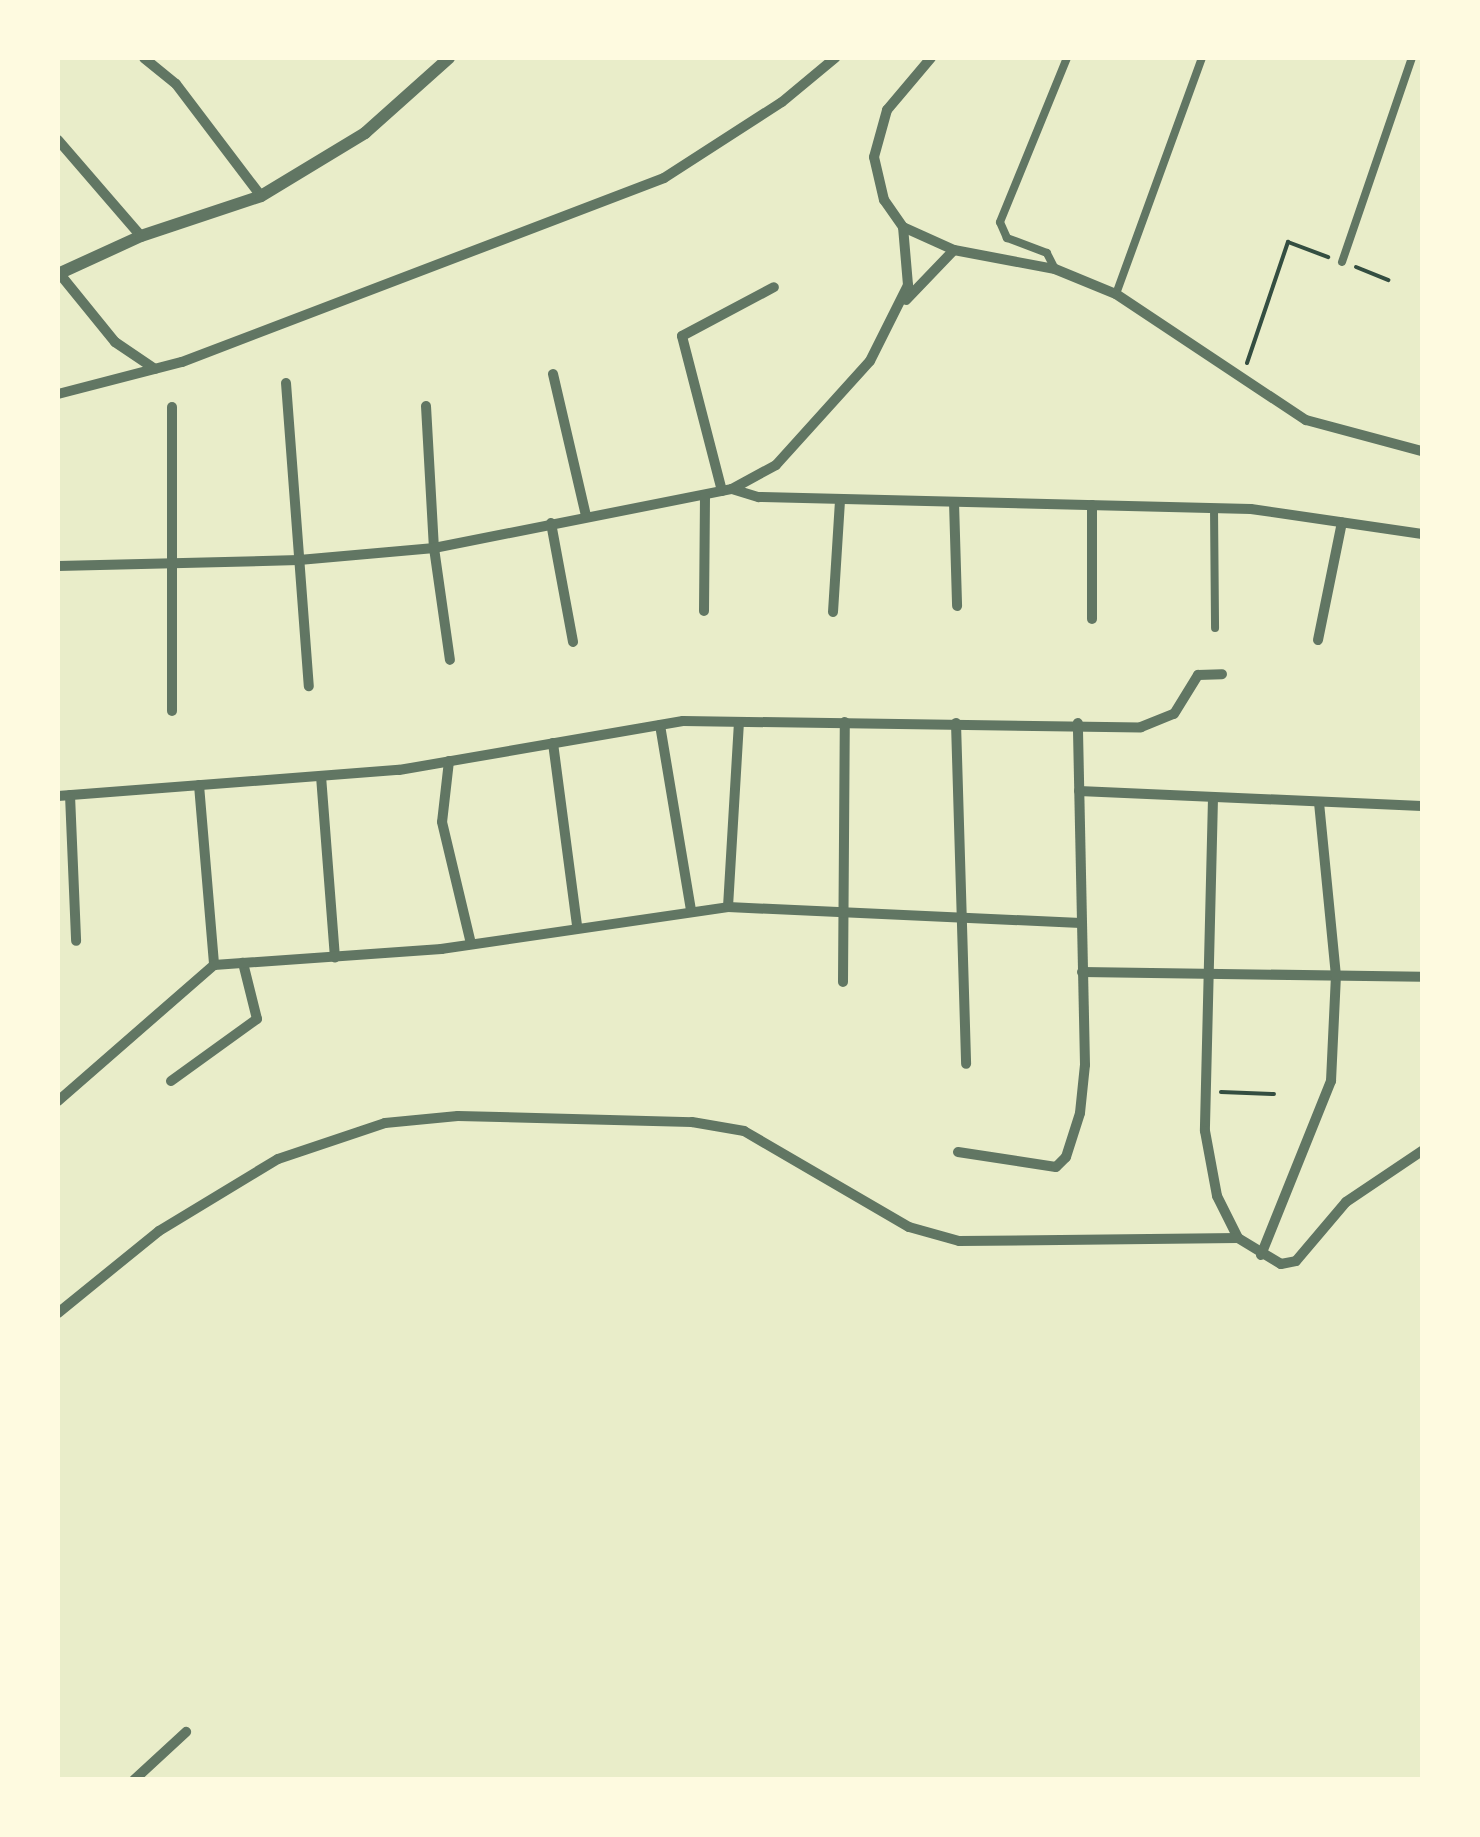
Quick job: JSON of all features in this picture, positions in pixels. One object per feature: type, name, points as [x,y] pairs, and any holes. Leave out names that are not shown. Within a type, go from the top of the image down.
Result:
[{"type":"street","points":[[144,58],[176,84],[261,196]]},
{"type":"street","points":[[156,369],[115,342],[58,273],[141,236],[261,196],[365,133],[450,58]]},
{"type":"street","points":[[58,394],[156,369],[664,178],[782,102],[835,58]]},
{"type":"street","points":[[58,566],[299,560],[434,548],[727,490],[776,465],[822,420],[870,362],[901,305],[908,284],[903,227],[884,200],[874,158],[887,110],[931,58]]},
{"type":"street","points":[[1055,269],[1047,253],[1006,238],[1000,222],[1067,58]]},
{"type":"street","points":[[1116,294],[1202,58]]},
{"type":"street","points":[[1342,262],[1412,58]]},
{"type":"street","points":[[58,140],[141,236]]},
{"type":"street","points":[[903,227],[954,250],[1055,269],[1116,294],[1306,420],[1422,452]]},
{"type":"street","points":[[901,305],[954,250]]},
{"type":"street","points":[[727,490],[682,336],[774,287]]},
{"type":"street","points":[[553,374],[586,516]]},
{"type":"street","points":[[286,382],[309,686]]},
{"type":"street","points":[[426,406],[434,548],[450,660]]},
{"type":"street","points":[[172,408],[172,711]]},
{"type":"street","points":[[727,490],[759,497],[840,500],[1214,508],[1422,534]]},
{"type":"street","points":[[704,611],[705,495]]},
{"type":"street","points":[[833,612],[840,500]]},
{"type":"street","points":[[954,502],[957,606]]},
{"type":"street","points":[[1092,505],[1092,619]]},
{"type":"street","points":[[1214,508],[1215,628]]},
{"type":"street","points":[[1318,640],[1342,522]]},
{"type":"street","points":[[551,523],[573,642]]},
{"type":"street","points":[[76,940],[64,795],[320,776],[449,761],[660,725],[1163,723],[1198,675],[1222,674]]},
{"type":"street","points":[[728,907],[739,722]]},
{"type":"street","points":[[843,982],[845,722]]},
{"type":"street","points":[[956,723],[966,1064]]},
{"type":"street","points":[[958,1152],[1056,1167],[1066,1156],[1080,1114],[1078,723]]},
{"type":"street","points":[[660,725],[691,911]]},
{"type":"street","points":[[553,744],[576,926]]},
{"type":"street","points":[[449,761],[442,822],[471,944]]},
{"type":"street","points":[[320,776],[335,956]]},
{"type":"street","points":[[199,785],[214,965]]},
{"type":"street","points":[[1079,791],[1422,806]]},
{"type":"street","points":[[1213,798],[1205,1131],[1217,1196],[1238,1238],[1281,1264],[1296,1262],[1346,1202],[1422,1151]]},
{"type":"street","points":[[1262,1255],[1330,1081],[1336,976],[1319,803]]},
{"type":"street","points":[[58,1101],[214,965],[471,944],[728,907],[1081,922]]},
{"type":"street","points":[[171,1082],[257,1019],[243,964]]},
{"type":"street","points":[[1082,972],[1422,977]]},
{"type":"street","points":[[58,1312],[158,1232],[278,1159],[385,1123],[458,1116],[734,1128],[909,1227],[960,1241],[1238,1238]]},
{"type":"street","points":[[134,1780],[186,1732]]},
{"type":"path","points":[[1242,377],[1288,242]]},
{"type":"path","points":[[1206,1091],[1274,1094]]}]
